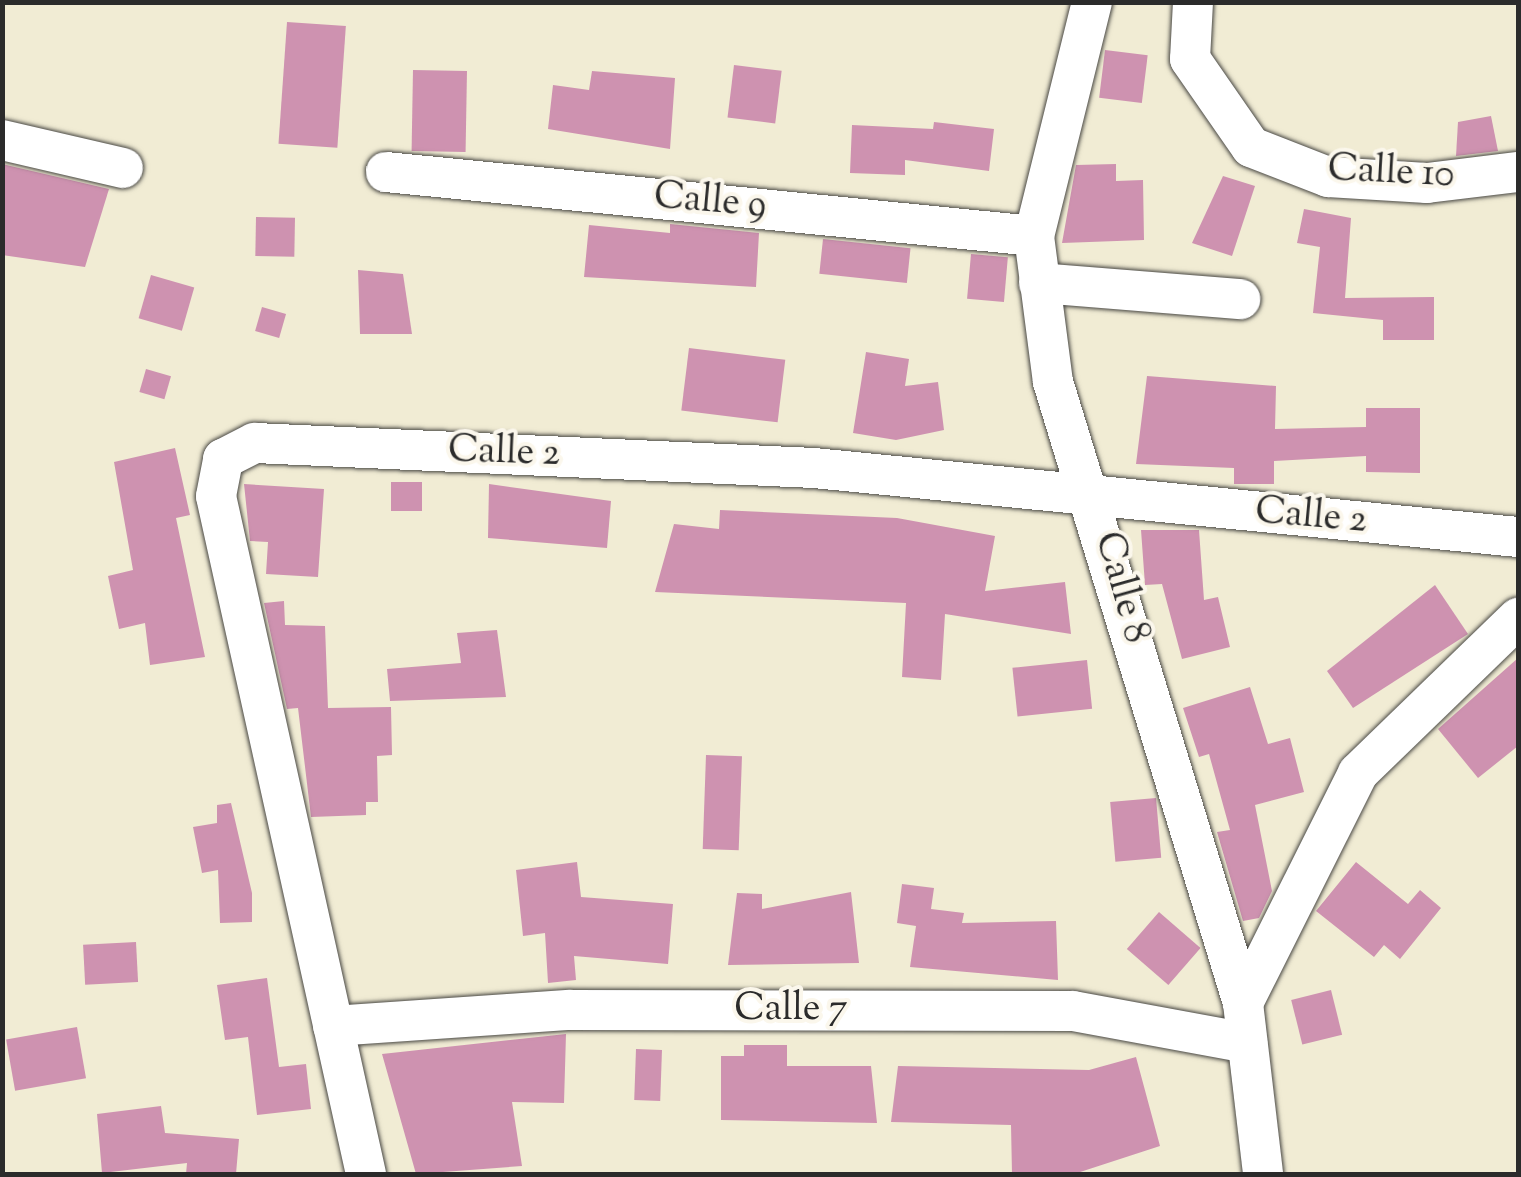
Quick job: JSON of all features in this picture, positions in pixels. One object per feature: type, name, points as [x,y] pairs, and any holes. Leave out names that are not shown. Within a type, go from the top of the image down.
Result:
[{"type":"street","name":"Calle 8","points":[[1092,2],[1034,236],[1053,382],[1093,497],[1242,1003],[1263,1174]]},
{"type":"street","name":"Calle 10","points":[[1194,2],[1190,59],[1251,147],[1328,177],[1428,183],[1518,172]]},
{"type":"street","points":[[2,140],[123,168]]},
{"type":"street","name":"Calle 9","points":[[386,172],[1034,236]]},
{"type":"street","points":[[1040,283],[1240,300]]},
{"type":"street","name":"Calle 2","points":[[366,1174],[216,496],[223,459],[255,442],[814,468],[1518,537]]},
{"type":"street","points":[[1242,1003],[1358,774],[1518,618]]},
{"type":"street","name":"Calle 7","points":[[333,1026],[570,1010],[1073,1011],[1247,1043]]},
{"type":"building","points":[[287,22],[346,26],[337,148],[278,144]]},
{"type":"building","points":[[1105,50],[1148,55],[1142,103],[1099,98]]},
{"type":"building","points":[[734,65],[782,71],[775,123],[728,118]]},
{"type":"building","points":[[413,70],[467,71],[466,152],[412,151]]},
{"type":"building","points":[[592,71],[675,78],[670,149],[548,129],[553,85],[589,90]]},
{"type":"building","points":[[1491,116],[1498,151],[1456,156],[1458,122]]},
{"type":"building","points":[[934,122],[994,129],[989,171],[905,160],[905,175],[850,173],[852,125],[933,129]]},
{"type":"building","points":[[2,164],[109,189],[85,267],[2,255]]},
{"type":"building","points":[[1116,164],[1116,181],[1143,180],[1144,240],[1062,243],[1076,165]]},
{"type":"building","points":[[1223,176],[1255,186],[1232,256],[1192,243]]},
{"type":"building","points":[[1304,209],[1351,218],[1345,298],[1434,297],[1434,340],[1383,340],[1383,320],[1313,313],[1320,247],[1297,243]]},
{"type":"building","points":[[256,217],[295,218],[294,257],[255,256]]},
{"type":"building","points":[[670,224],[759,233],[756,287],[584,277],[589,225],[670,233]]},
{"type":"building","points":[[823,239],[911,248],[907,283],[819,274]]},
{"type":"building","points":[[971,254],[1008,257],[1004,302],[967,299]]},
{"type":"building","points":[[358,270],[403,274],[412,334],[360,334]]},
{"type":"building","points":[[151,275],[194,287],[182,331],[139,318]]},
{"type":"building","points":[[262,307],[286,314],[279,338],[255,331]]},
{"type":"building","points":[[689,348],[785,360],[778,422],[681,411]]},
{"type":"building","points":[[866,352],[909,359],[905,386],[938,382],[944,430],[896,440],[853,433]]},
{"type":"building","points":[[146,369],[171,376],[164,399],[139,392]]},
{"type":"building","points":[[1147,376],[1276,386],[1275,429],[1366,427],[1366,408],[1420,408],[1420,473],[1366,472],[1366,456],[1274,461],[1274,484],[1234,484],[1234,468],[1136,464]]},
{"type":"building","points":[[175,448],[190,515],[176,518],[205,657],[150,665],[145,623],[119,629],[108,576],[133,570],[114,462]]},
{"type":"building","points":[[391,482],[422,482],[422,511],[391,511]]},
{"type":"building","points":[[244,484],[324,489],[318,577],[266,574],[268,542],[250,541]]},
{"type":"building","points":[[489,484],[611,501],[607,548],[488,538]]},
{"type":"building","points":[[720,510],[897,518],[995,536],[985,591],[1065,582],[1071,634],[945,614],[941,680],[902,677],[906,603],[655,592],[674,524],[719,529]]},
{"type":"building","points":[[1141,530],[1199,530],[1204,600],[1218,597],[1230,647],[1182,659],[1162,584],[1145,585]]},
{"type":"building","points":[[1435,585],[1468,634],[1353,708],[1327,671]]},
{"type":"building","points":[[284,601],[285,625],[325,626],[328,708],[391,707],[392,755],[377,756],[378,802],[366,802],[366,815],[311,817],[298,708],[287,709],[264,603]]},
{"type":"building","points":[[497,630],[506,697],[390,701],[387,669],[461,663],[457,633]]},
{"type":"building","points":[[1518,658],[1518,746],[1478,778],[1438,729]]},
{"type":"building","points":[[1087,660],[1092,709],[1018,717],[1012,668]]},
{"type":"building","points":[[1250,687],[1268,744],[1290,738],[1304,792],[1255,805],[1272,891],[1259,918],[1243,921],[1217,832],[1230,830],[1209,754],[1199,757],[1183,708]]},
{"type":"building","points":[[706,755],[742,756],[739,850],[703,849]]},
{"type":"building","points":[[1156,798],[1161,858],[1115,862],[1110,802]]},
{"type":"building","points":[[231,803],[252,893],[252,922],[220,923],[218,870],[202,873],[193,827],[217,823],[217,805]]},
{"type":"building","points":[[577,862],[581,897],[673,904],[668,964],[574,956],[576,980],[548,983],[545,933],[523,936],[516,870]]},
{"type":"building","points":[[1356,862],[1408,904],[1420,890],[1441,908],[1400,959],[1384,945],[1374,957],[1316,911]]},
{"type":"building","points":[[902,884],[934,888],[931,909],[964,913],[962,923],[1056,921],[1058,980],[910,967],[916,926],[897,923]]},
{"type":"building","points":[[851,892],[859,963],[728,965],[737,893],[762,894],[762,909]]},
{"type":"building","points":[[1159,912],[1201,948],[1168,985],[1127,949]]},
{"type":"building","points":[[136,942],[138,982],[85,985],[83,945]]},
{"type":"building","points":[[267,978],[279,1067],[306,1064],[311,1109],[257,1115],[248,1037],[225,1040],[217,985]]},
{"type":"building","points":[[1331,990],[1342,1035],[1302,1045],[1291,1000]]},
{"type":"building","points":[[77,1027],[86,1078],[15,1091],[6,1040]]},
{"type":"building","points":[[566,1034],[564,1103],[512,1102],[522,1166],[416,1174],[382,1054]]},
{"type":"building","points":[[744,1045],[787,1045],[787,1066],[871,1066],[877,1123],[721,1120],[721,1056],[744,1056]]},
{"type":"building","points":[[636,1049],[662,1050],[660,1101],[634,1100]]},
{"type":"building","points":[[1136,1057],[1160,1146],[1074,1174],[1012,1174],[1011,1125],[891,1122],[898,1066],[1089,1070]]},
{"type":"building","points":[[161,1106],[165,1133],[239,1139],[236,1174],[186,1174],[187,1163],[102,1173],[97,1114]]}]
